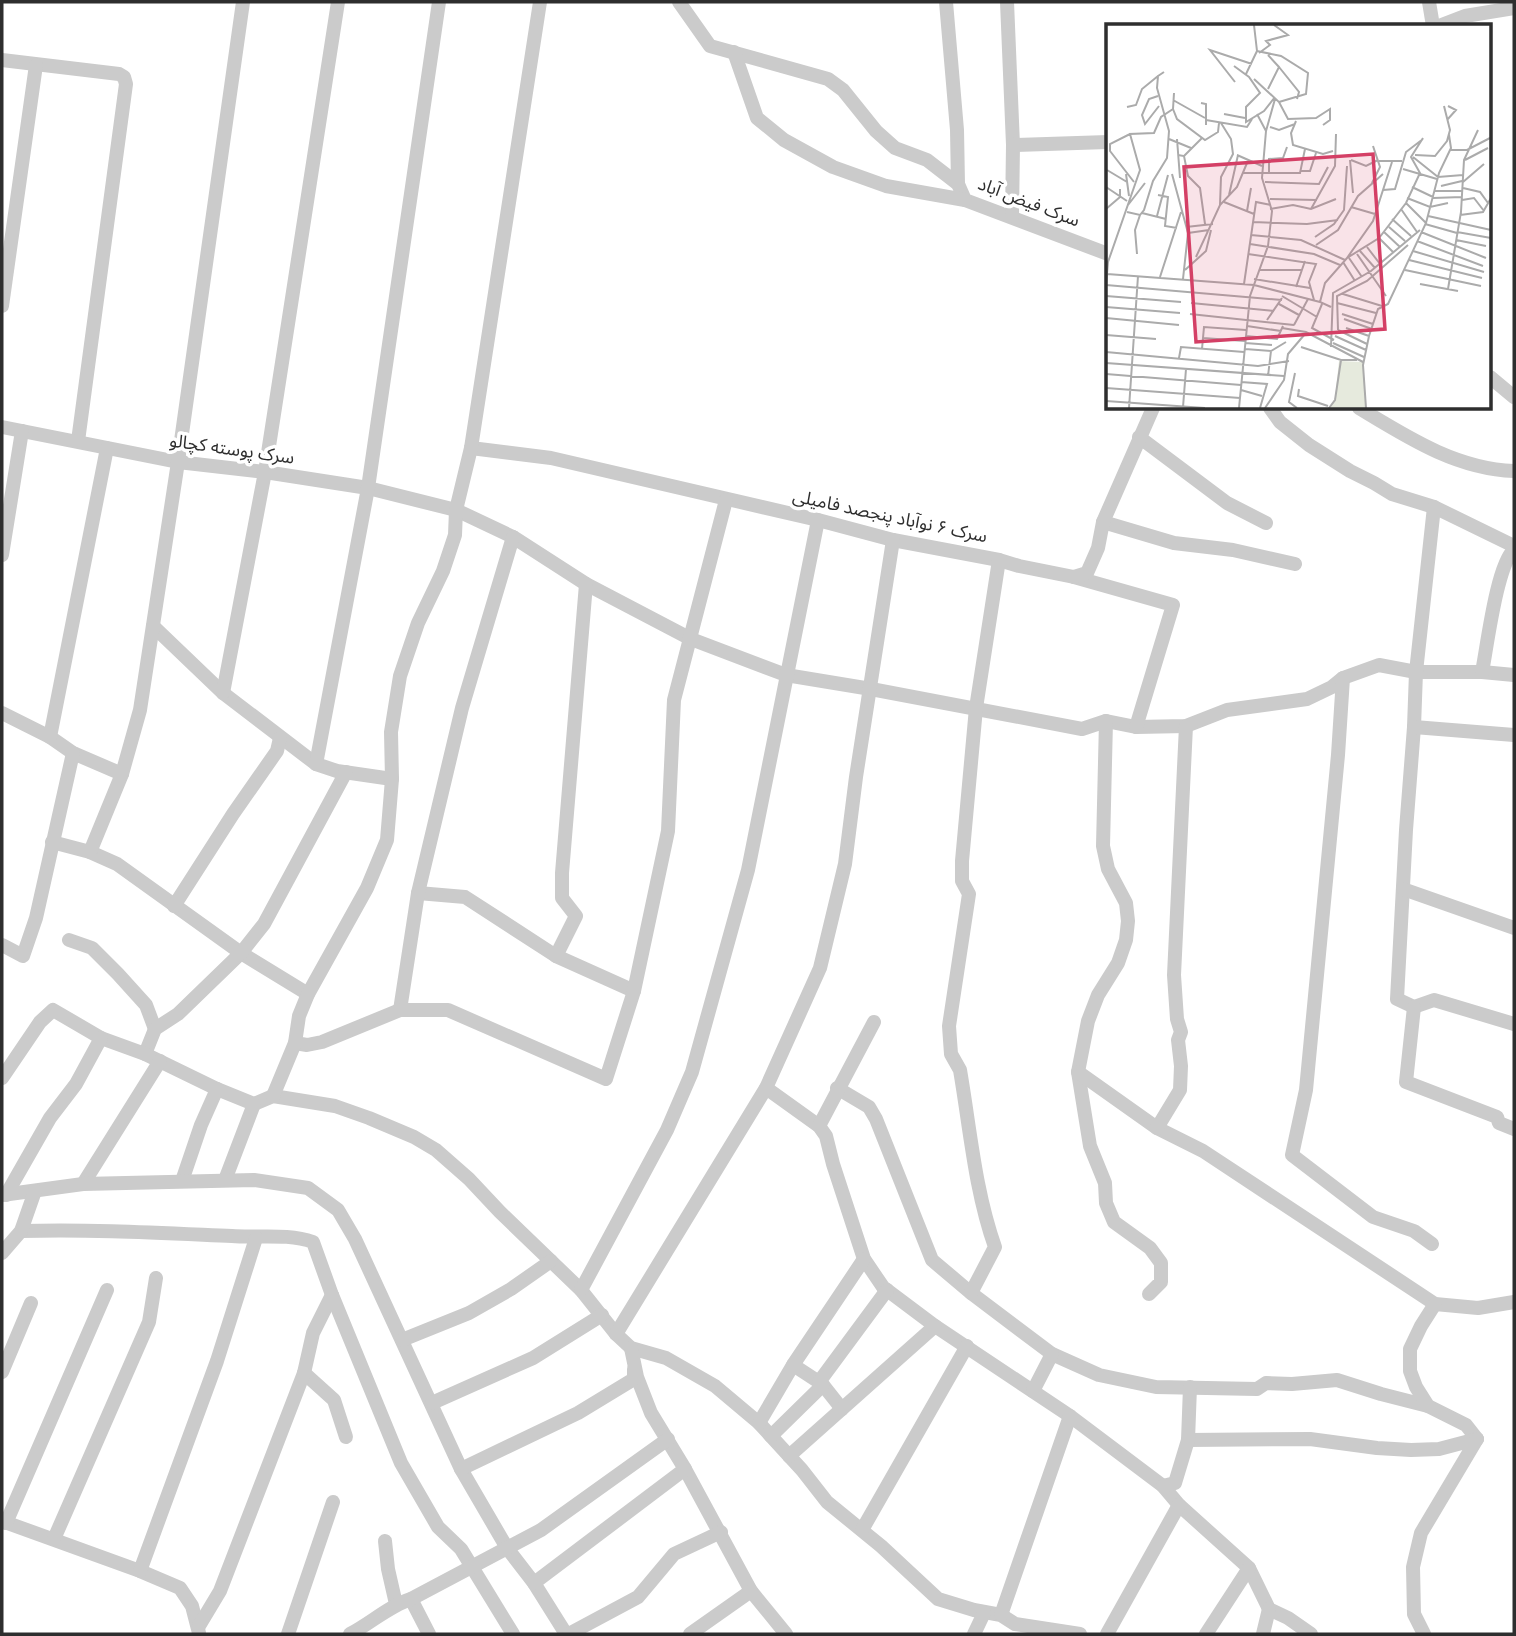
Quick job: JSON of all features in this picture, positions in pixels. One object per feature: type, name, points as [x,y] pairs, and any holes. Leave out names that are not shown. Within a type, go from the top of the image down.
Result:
[{"type":"street","points":[[90,852],[122,774],[140,710],[243,2]]},
{"type":"street","points":[[223,693],[265,472],[338,2]]},
{"type":"street","points":[[316,764],[368,488],[439,2]]},
{"type":"street","points":[[273,1096],[295,1043],[299,1016],[307,994],[367,888],[387,840],[392,779],[391,732],[400,676],[418,622],[443,570],[455,535],[456,510],[471,448],[540,2]]},
{"type":"street","name":"سرک فيض آباد","points":[[679,2],[710,46],[828,79],[843,90],[876,131],[895,148],[926,160],[958,184],[965,200],[1106,253]]},
{"type":"street","points":[[946,2],[957,130],[958,184]]},
{"type":"street","points":[[1007,2],[1013,145],[1012,216]]},
{"type":"street","points":[[1429,2],[1433,24]]},
{"type":"street","points":[[1444,24],[1465,16],[1514,8]]},
{"type":"street","points":[[734,52],[757,118],[784,140],[833,167],[886,186],[965,200]]},
{"type":"street","points":[[2,60],[119,74],[124,77],[126,84],[78,441]]},
{"type":"street","points":[[2,306],[36,65]]},
{"type":"street","points":[[1013,145],[1106,142]]},
{"type":"street","points":[[1492,379],[1514,397]]},
{"type":"street","points":[[1074,577],[1087,573],[1098,548],[1104,522],[1152,410]]},
{"type":"street","points":[[1271,410],[1280,422],[1309,445],[1350,471],[1392,494],[1434,507],[1514,548],[1508,555],[1498,586],[1482,672]]},
{"type":"street","points":[[1362,410],[1427,448],[1481,468],[1514,471]]},
{"type":"street","name":"سرک پوسته کچالو","points":[[2,427],[178,462],[368,488],[456,510],[513,537],[586,584],[691,639],[786,675],[872,688],[1082,730],[1106,720]]},
{"type":"street","points":[[2,555],[22,431]]},
{"type":"street","points":[[1139,437],[1227,503],[1266,523]]},
{"type":"street","points":[[50,737],[107,448]]},
{"type":"street","name":"سرک ۶ نوآباد پنجصد فامیلی","points":[[471,448],[551,458],[893,540],[1074,577],[1173,605],[1136,727]]},
{"type":"street","points":[[295,1043],[307,1045],[322,1042],[400,1010],[448,1010],[606,1079],[634,991],[668,831],[674,700],[726,500]]},
{"type":"street","points":[[1434,507],[1416,671],[1397,999],[1414,1006],[1434,1000],[1514,1024]]},
{"type":"street","points":[[581,1290],[667,1130],[692,1072],[748,870],[818,520]]},
{"type":"street","points":[[1104,522],[1174,543],[1233,551],[1295,564]]},
{"type":"street","points":[[400,1010],[418,893],[462,708],[513,537]]},
{"type":"street","points":[[617,1334],[766,1088],[821,968],[845,864],[893,540]]},
{"type":"street","points":[[971,1293],[995,1247],[983,1204],[960,1070],[950,1054],[949,1026],[970,894],[962,881],[962,861],[976,708],[999,560]]},
{"type":"street","points":[[556,956],[576,916],[562,898],[562,873],[586,584]]},
{"type":"street","points":[[153,626],[223,693],[316,764],[392,779]]},
{"type":"street","points":[[1149,1294],[1161,1282],[1161,1263],[1150,1248],[1114,1222],[1106,1203],[1105,1184],[1090,1146],[1078,1072],[1088,1021],[1098,995],[1118,963],[1126,940],[1128,921],[1126,903],[1108,869],[1103,846],[1106,720],[1136,727],[1186,726],[1227,710],[1307,699],[1332,687],[1343,678],[1379,665],[1416,671],[1514,675]]},
{"type":"street","points":[[1343,678],[1336,780],[1306,1090],[1292,1155],[1373,1217],[1414,1231],[1432,1244]]},
{"type":"street","points":[[2,713],[50,737],[73,753],[122,774]]},
{"type":"street","points":[[1157,1128],[1180,1090],[1178,1040],[1181,1032],[1177,1018],[1174,963],[1186,726]]},
{"type":"street","points":[[1414,727],[1514,735]]},
{"type":"street","points":[[174,906],[277,751],[280,738]]},
{"type":"street","points":[[3,947],[23,956],[36,918],[73,753]]},
{"type":"street","points":[[145,1054],[155,1029],[178,1014],[241,953],[264,924],[346,772]]},
{"type":"street","points":[[52,842],[90,852],[117,864],[241,953],[307,994]]},
{"type":"street","points":[[1403,889],[1514,928]]},
{"type":"street","points":[[418,893],[465,897],[556,956],[634,991]]},
{"type":"street","points":[[69,940],[92,948],[118,974],[146,1005],[155,1029]]},
{"type":"street","points":[[1414,1006],[1406,1082],[1497,1117],[1499,1123],[1514,1129]]},
{"type":"street","points":[[2,1078],[40,1022],[53,1010],[100,1038],[145,1054],[254,1104],[273,1096],[335,1106],[414,1137],[436,1150],[469,1179],[581,1290],[631,1348],[666,1358],[715,1386],[759,1423],[827,1502],[938,1599],[1001,1615],[1033,1631],[1080,1634]]},
{"type":"street","points":[[819,1126],[874,1021]]},
{"type":"street","points":[[4,1195],[50,1118],[76,1084],[100,1038]]},
{"type":"street","points":[[83,1184],[160,1061]]},
{"type":"street","points":[[1078,1072],[1157,1128],[1203,1151],[1435,1304],[1478,1308],[1514,1302]]},
{"type":"street","points":[[766,1088],[819,1126],[827,1136],[833,1164],[864,1259],[887,1290],[935,1326],[1070,1416],[1163,1486],[1249,1568],[1269,1609],[1264,1634]]},
{"type":"street","points":[[837,1088],[869,1107],[876,1119],[932,1260],[1052,1354],[1099,1375],[1156,1387],[1257,1389],[1266,1383],[1337,1380],[1428,1406],[1466,1425],[1477,1439]]},
{"type":"street","points":[[182,1181],[197,1135],[217,1089]]},
{"type":"street","points":[[225,1180],[254,1104]]},
{"type":"street","points":[[4,1195],[83,1184],[254,1180],[308,1188],[338,1210],[355,1239],[461,1469],[508,1548],[568,1634],[638,1597],[674,1555],[721,1532]]},
{"type":"street","points":[[2,1253],[21,1231],[36,1191]]},
{"type":"street","points":[[21,1231],[299,1237],[313,1242],[401,1463],[438,1527],[461,1549],[513,1634]]},
{"type":"street","points":[[140,1571],[217,1361],[256,1238]]},
{"type":"street","points":[[759,1423],[793,1365],[864,1259]]},
{"type":"street","points":[[402,1340],[469,1312],[511,1289],[551,1261]]},
{"type":"street","points":[[54,1539],[149,1322],[156,1278]]},
{"type":"street","points":[[107,1290],[4,1522],[180,1588],[192,1606],[199,1630]]},
{"type":"street","points":[[771,1436],[821,1383],[887,1290]]},
{"type":"street","points":[[199,1630],[220,1591],[304,1373],[313,1333],[332,1295]]},
{"type":"street","points":[[2,1372],[31,1303]]},
{"type":"street","points":[[1428,1406],[1410,1371],[1410,1349],[1435,1304]]},
{"type":"street","points":[[432,1403],[533,1358],[601,1315]]},
{"type":"street","points":[[789,1456],[935,1326]]},
{"type":"street","points":[[862,1530],[967,1346]]},
{"type":"street","points":[[631,1348],[650,1413],[668,1439],[721,1532],[751,1591],[786,1634]]},
{"type":"street","points":[[1033,1391],[1052,1354]]},
{"type":"street","points":[[461,1469],[578,1413],[634,1379],[635,1365]]},
{"type":"street","points":[[793,1365],[821,1383],[842,1409]]},
{"type":"street","points":[[304,1373],[334,1400],[346,1437]]},
{"type":"street","points":[[1163,1486],[1175,1483],[1188,1440],[1190,1387]]},
{"type":"street","points":[[1001,1615],[1070,1416]]},
{"type":"street","points":[[350,1634],[373,1622],[396,1604],[411,1600],[541,1530],[668,1439]]},
{"type":"street","points":[[1188,1440],[1310,1439],[1411,1450],[1439,1448],[1477,1439]]},
{"type":"street","points":[[1424,1634],[1414,1614],[1413,1567],[1421,1533],[1477,1439]]},
{"type":"street","points":[[534,1583],[685,1469]]},
{"type":"street","points":[[288,1634],[333,1502]]},
{"type":"street","points":[[1107,1634],[1180,1505]]},
{"type":"street","points":[[385,1541],[396,1604]]},
{"type":"street","points":[[1206,1634],[1249,1568]]},
{"type":"street","points":[[690,1634],[751,1591]]},
{"type":"street","points":[[411,1600],[429,1634]]},
{"type":"street","points":[[1269,1609],[1311,1634]]},
{"type":"street","points":[[974,1634],[984,1612]]}]
